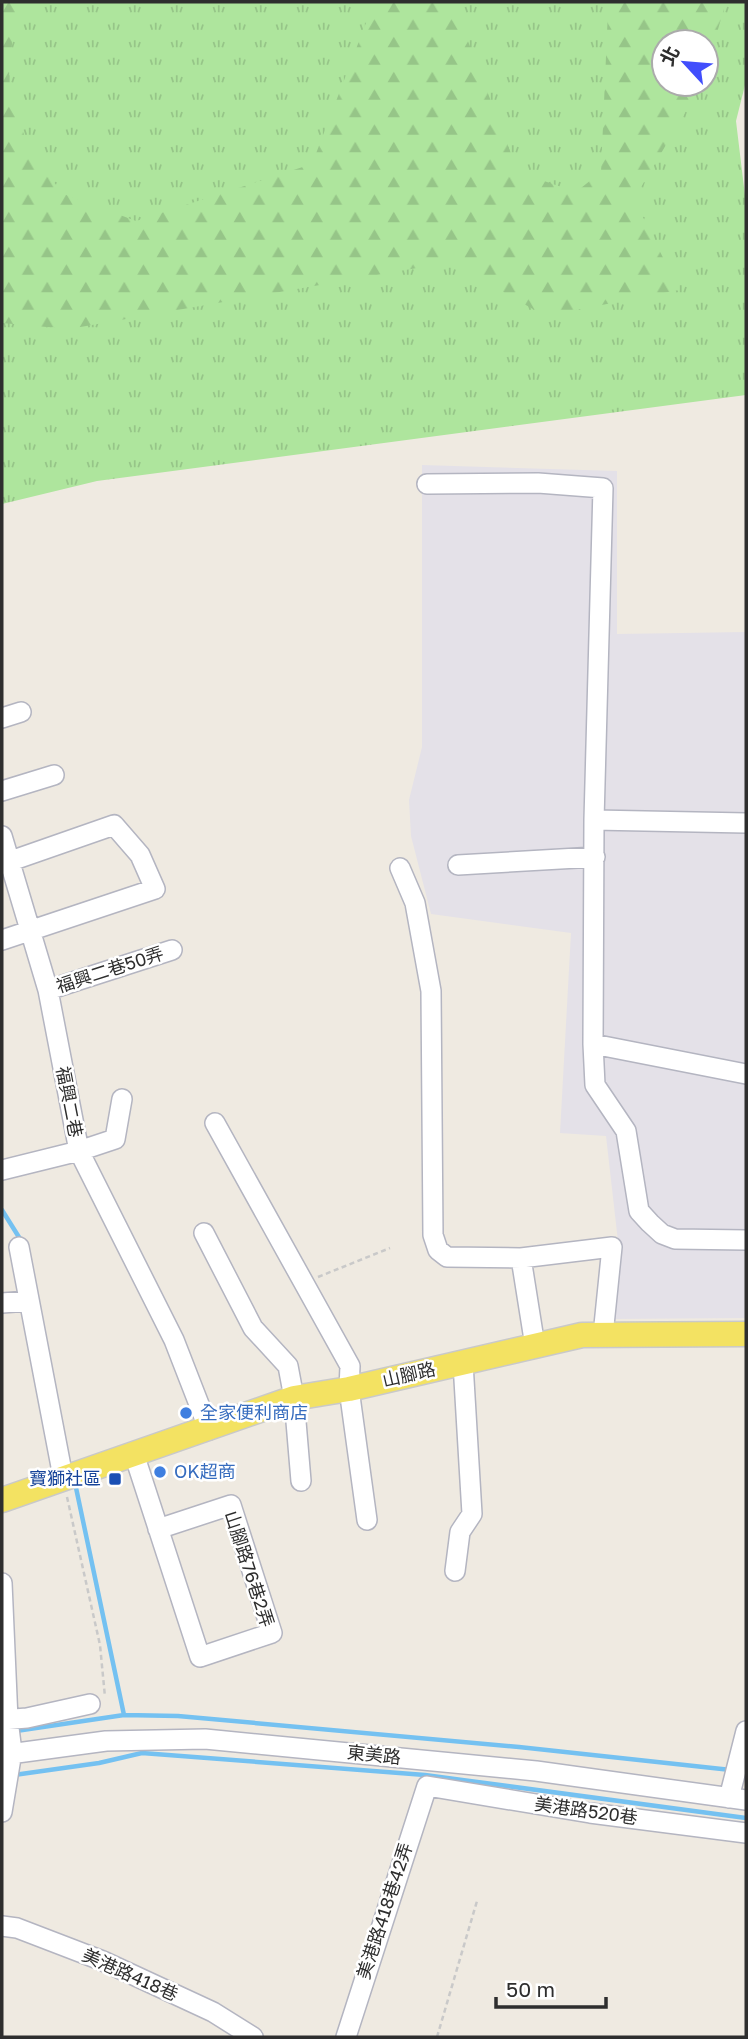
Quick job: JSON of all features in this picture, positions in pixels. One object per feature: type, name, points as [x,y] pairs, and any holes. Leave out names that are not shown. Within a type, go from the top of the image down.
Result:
[{"type":"main road","name":"山腳路","points":[[2,1500],[209,1430],[294,1398],[349,1389],[582,1335],[746,1334]]},
{"type":"street","points":[[427,484],[538,483],[603,488],[594,820],[595,1085],[626,1131],[639,1210],[662,1234],[675,1239],[746,1240]]},
{"type":"street","points":[[2,791],[54,775]]},
{"type":"street","points":[[594,820],[746,824]]},
{"type":"street","points":[[2,940],[155,889],[140,855],[114,825],[6,862]]},
{"type":"street","name":"福興二巷","points":[[2,836],[6,862],[48,990],[79,1151],[174,1340],[209,1430]]},
{"type":"street","points":[[458,864],[595,857]]},
{"type":"street","points":[[400,868],[415,903],[431,991],[433,1235],[439,1250],[447,1257],[521,1258],[612,1247],[603,1335]]},
{"type":"street","name":"福興二巷50弄","points":[[48,990],[172,950]]},
{"type":"street","points":[[593,1044],[746,1074]]},
{"type":"street","points":[[2,1170],[115,1139],[122,1098]]},
{"type":"street","points":[[215,1124],[350,1366],[349,1389],[367,1520]]},
{"type":"street","points":[[204,1233],[253,1328],[288,1366],[294,1398],[301,1481]]},
{"type":"street","points":[[19,1247],[28,1301],[73,1474]]},
{"type":"street","points":[[521,1258],[535,1346]]},
{"type":"street","points":[[2,1303],[28,1301]]},
{"type":"street","points":[[455,1572],[460,1532],[472,1514],[463,1363]]},
{"type":"street","points":[[134,1454],[158,1529]]},
{"type":"street","name":"山腳路76巷2弄","points":[[231,1505],[272,1633],[200,1657],[158,1529],[231,1505]]},
{"type":"street","points":[[2,1583],[7,1754],[2,1812]]},
{"type":"street","points":[[5,1720],[90,1704]]},
{"type":"street","points":[[737,1799],[746,1731]]},
{"type":"street","name":"東美路","points":[[7,1754],[106,1741],[205,1739],[536,1770],[737,1799]]},
{"type":"street","name":"美港路520巷","points":[[427,1786],[590,1813],[746,1833]]},
{"type":"street","name":"美港路418巷42弄","points":[[346,2037],[427,1786]]},
{"type":"street","name":"美港路418巷","points":[[2,1926],[17,1928],[103,1961],[213,2012],[253,2037]]},
{"type":"path","points":[[304,1283],[390,1248]]},
{"type":"path","points":[[73,1474],[100,1645],[105,1699],[90,1704]]},
{"type":"path","points":[[438,2037],[477,1901]]},
{"type":"shaded area","points":[[422,465],[617,471],[617,634],[746,632],[746,1318],[612,1319],[619,1250],[606,1136],[560,1133],[571,933],[431,914],[411,836],[409,800],[422,747]]},
{"type":"green space","points":[[2,2],[746,2],[746,81],[736,121],[746,204],[746,395],[97,481],[2,504]]},
{"type":"green space","points":[[2,2],[16,2],[8,86],[31,156],[64,194],[136,221],[312,164],[374,2],[453,2],[518,172],[576,192],[601,172],[608,10],[619,2],[726,2],[718,28],[650,28],[650,98],[694,98],[634,199],[679,290],[545,316],[451,262],[69,329],[2,323]]},
{"type":"waterway","points":[[2,1210],[22,1242]]},
{"type":"waterway","points":[[75,1483],[124,1715]]},
{"type":"waterway","points":[[16,1731],[124,1715],[178,1716],[519,1747],[731,1770]]},
{"type":"waterway","points":[[14,1775],[99,1763],[142,1753],[425,1775],[746,1818]]},
{"type":"place","name":"全家便利商店","points":[[186,1413]]},
{"type":"place","name":"OK超商","points":[[160,1472]]},
{"type":"place","name":"寶獅社區","points":[[115,1479]]}]
